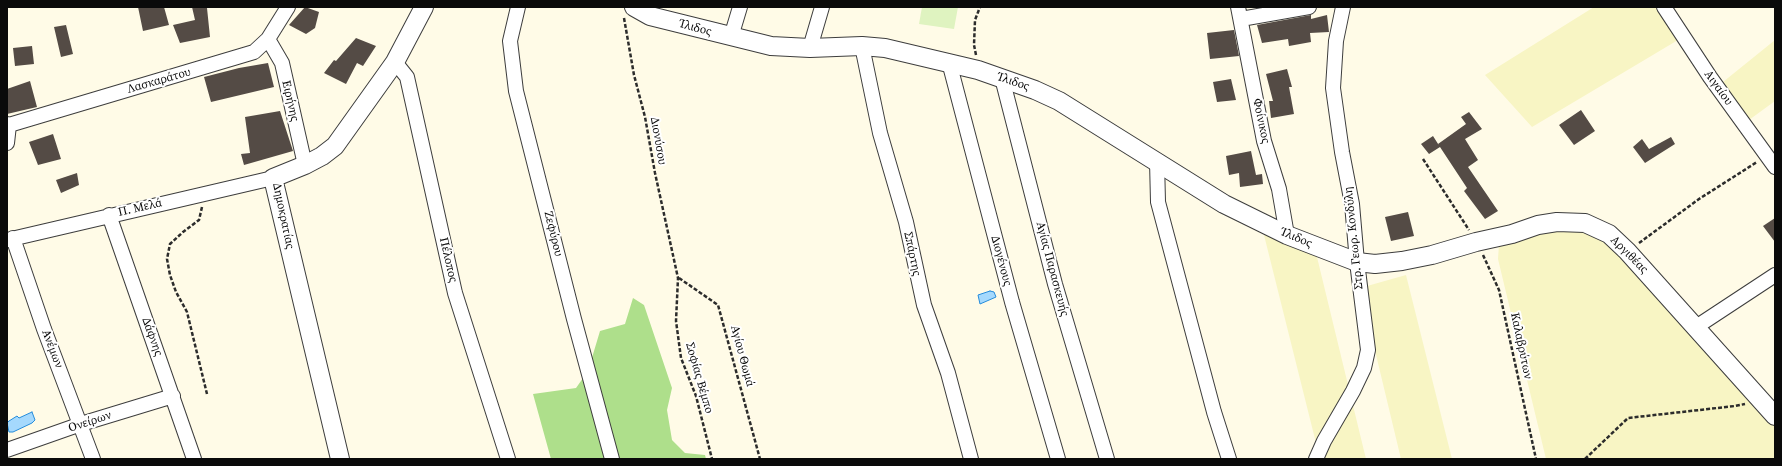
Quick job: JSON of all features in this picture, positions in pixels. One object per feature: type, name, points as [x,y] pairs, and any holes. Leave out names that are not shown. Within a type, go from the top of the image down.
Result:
[{"type":"street","name":"Λασκαράτου","points":[[8,124],[254,52],[268,39],[288,7]]},
{"type":"street","name":"Δημοκρατίας","points":[[340,459],[274,178],[305,165],[322,156],[335,146],[395,62],[424,7]]},
{"type":"street","name":"Ζεφύρου","points":[[518,7],[510,41],[516,91],[574,319],[612,459]]},
{"type":"street","points":[[731,37],[740,7]]},
{"type":"street","points":[[810,48],[822,7]]},
{"type":"street","points":[[1240,13],[1309,7]]},
{"type":"street","name":"Στρ. Γεωρ. Κονδύλη","points":[[1316,459],[1324,441],[1354,391],[1364,368],[1368,350],[1357,262],[1352,204],[1342,152],[1333,88],[1336,41],[1344,7]]},
{"type":"street","name":"Αιγαίου","points":[[1664,7],[1710,77],[1775,167]]},
{"type":"street","name":"Ίλιδος","points":[[629,11],[771,46],[810,48],[862,46],[885,48],[949,62],[1002,78],[1059,100],[1224,204],[1287,235],[1357,262]]},
{"type":"street","name":"Φοίνικος","points":[[1240,13],[1264,140],[1279,189],[1287,235]]},
{"type":"street","name":"Ειρήνης","points":[[268,39],[282,63],[305,165]]},
{"type":"street","name":"Σπάρτης","points":[[862,46],[880,133],[906,222],[924,305],[948,373],[971,459]]},
{"type":"street","name":"Πέλοπος","points":[[395,62],[407,77],[455,293],[508,459]]},
{"type":"street","name":"Διογένους","points":[[949,62],[1012,302],[1058,459]]},
{"type":"street","name":"Αγίας Παρασκευής","points":[[1002,78],[1055,284],[1107,459]]},
{"type":"street","points":[[7,143],[8,124]]},
{"type":"street","points":[[1157,161],[1158,202],[1212,404],[1229,459]]},
{"type":"street","name":"Π. Μελά","points":[[10,239],[274,178]]},
{"type":"street","name":"Δάφνης","points":[[109,215],[194,459]]},
{"type":"street","name":"Αργιθέας","points":[[1357,262],[1375,264],[1402,261],[1432,255],[1476,242],[1557,222],[1570,221],[1585,223],[1608,234],[1628,251],[1775,416]]},
{"type":"street","name":"Ανέμων","points":[[10,239],[93,459]]},
{"type":"street","points":[[1696,327],[1775,275]]},
{"type":"street","name":"Ονείρων","points":[[7,450],[81,424],[173,396]]},
{"type":"path","points":[[978,70],[974,44],[975,20],[980,7]]},
{"type":"path","name":"Διονύσου","points":[[629,11],[634,75],[645,117],[655,173],[678,278]]},
{"type":"path","points":[[1628,251],[1699,199],[1767,155]]},
{"type":"path","name":"Καλαβρύτων","points":[[1423,159],[1476,242],[1499,290],[1536,459]]},
{"type":"path","points":[[200,195],[202,210],[199,220],[170,244],[167,259],[170,275],[176,292],[187,312],[207,394]]},
{"type":"path","name":"Σοφίας Βέμπο","points":[[678,278],[676,321],[681,358],[696,396],[712,459]]},
{"type":"path","name":"Αγίου Θωμά","points":[[678,278],[718,305],[760,459]]},
{"type":"path","points":[[1585,459],[1628,418],[1735,406],[1759,399]]},
{"type":"shaded area","points":[[1594,7],[1656,7],[1678,40],[1532,127],[1485,75]]},
{"type":"shaded area","points":[[1775,40],[1775,101],[1749,120],[1723,82]]},
{"type":"shaded area","points":[[1586,227],[1607,239],[1775,422],[1775,459],[1546,459],[1498,259],[1499,244],[1519,236]]},
{"type":"shaded area","points":[[1263,231],[1316,253],[1366,459],[1320,459]]},
{"type":"shaded area","points":[[1406,275],[1452,459],[1401,459],[1360,288]]},
{"type":"green space","points":[[922,7],[958,7],[954,29],[919,24]]},
{"type":"green space","points":[[633,298],[644,305],[672,388],[667,410],[672,440],[685,453],[705,455],[706,459],[551,459],[533,394],[576,388],[588,371],[600,331],[625,324]]},
{"type":"water","points":[[990,291],[994,292],[996,297],[980,304],[978,295]]},
{"type":"water","points":[[32,412],[35,420],[32,423],[13,432],[9,432],[7,423],[9,421],[17,416],[19,418]]},
{"type":"building","points":[[138,7],[164,7],[169,25],[143,31]]},
{"type":"building","points":[[192,7],[207,8],[210,37],[180,43],[173,25],[195,20]]},
{"type":"building","points":[[305,7],[319,12],[315,28],[306,34],[289,25]]},
{"type":"building","points":[[1311,15],[1311,19],[1327,15],[1329,32],[1310,33],[1311,42],[1289,46],[1288,39],[1262,43],[1257,25]]},
{"type":"building","points":[[66,25],[73,54],[61,57],[54,27]]},
{"type":"building","points":[[1234,30],[1239,56],[1210,59],[1207,33]]},
{"type":"building","points":[[356,38],[376,46],[363,66],[357,63],[346,84],[324,73],[334,60],[336,61]]},
{"type":"building","points":[[32,46],[34,64],[15,66],[13,48]]},
{"type":"building","points":[[268,63],[274,87],[211,102],[204,77],[239,68]]},
{"type":"building","points":[[1287,69],[1292,87],[1289,87],[1294,114],[1271,118],[1269,101],[1273,101],[1266,74]]},
{"type":"building","points":[[1231,79],[1236,100],[1217,102],[1213,82]]},
{"type":"building","points":[[30,81],[37,107],[7,114],[7,89]]},
{"type":"building","points":[[1581,110],[1595,131],[1574,145],[1559,125]]},
{"type":"building","points":[[280,111],[293,151],[244,165],[241,154],[250,153],[245,117]]},
{"type":"building","points":[[1469,112],[1482,129],[1465,139],[1478,160],[1468,167],[1498,211],[1485,219],[1464,191],[1467,188],[1440,147],[1429,154],[1421,144],[1433,136],[1438,144],[1466,124],[1461,117]]},
{"type":"building","points":[[53,134],[61,159],[38,165],[29,142]]},
{"type":"building","points":[[1671,137],[1675,144],[1645,163],[1633,147],[1642,139],[1649,149]]},
{"type":"building","points":[[1251,151],[1256,175],[1262,174],[1263,184],[1240,187],[1239,173],[1229,175],[1226,156]]},
{"type":"building","points":[[77,173],[79,185],[61,193],[56,180]]},
{"type":"building","points":[[1408,212],[1414,236],[1391,241],[1385,217]]},
{"type":"building","points":[[1775,218],[1775,242],[1763,226]]}]
